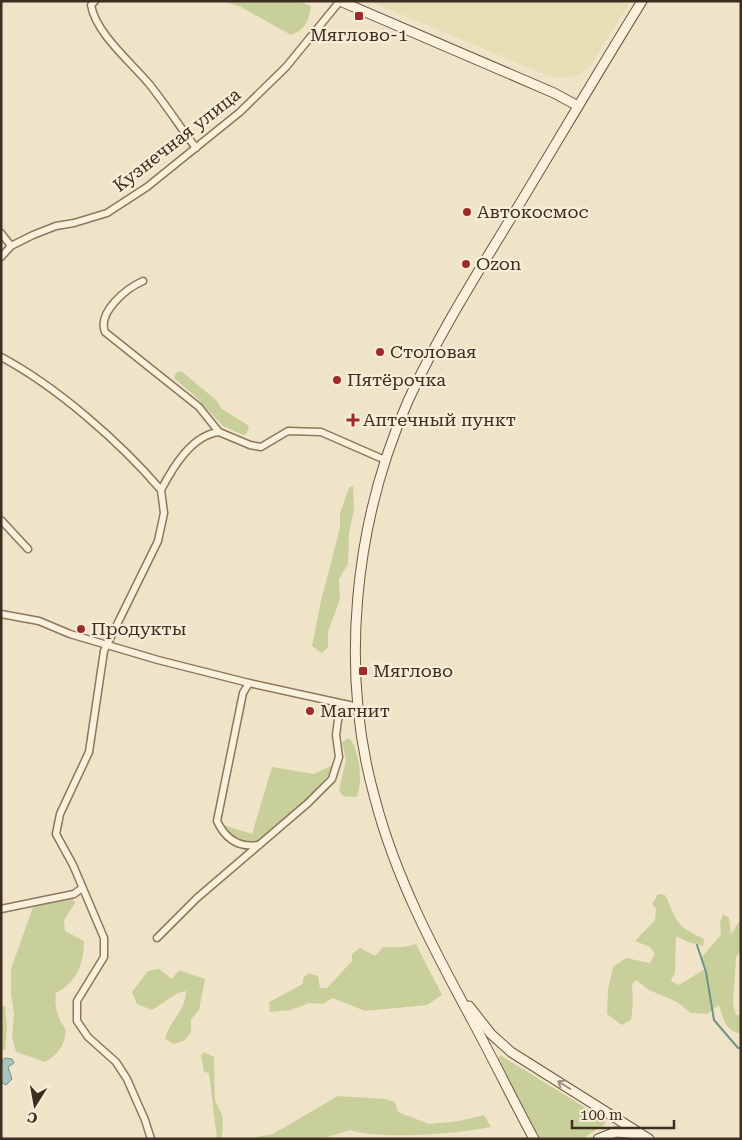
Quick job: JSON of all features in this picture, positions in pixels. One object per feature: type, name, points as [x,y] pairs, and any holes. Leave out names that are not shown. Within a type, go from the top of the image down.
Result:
[{"type":"main road","points":[[340,1],[554,93],[578,106]]},
{"type":"main road","points":[[534,1139],[409,897],[388,842],[366,763],[358,706],[356,633],[360,579],[370,520],[385,460],[407,404],[441,335],[642,1]]},
{"type":"main road","points":[[457,992],[484,1027],[504,1046],[648,1138]]},
{"type":"main road","points":[[598,1139],[611,1133],[626,1131],[648,1138]]},
{"type":"street","points":[[95,1],[91,5],[93,16],[117,48],[150,85],[196,148]]},
{"type":"street","name":"Кузнечная улица","points":[[1,257],[11,246],[56,226],[88,220],[107,213],[128,200],[240,112],[286,67],[340,1]]},
{"type":"street","points":[[1,233],[11,246]]},
{"type":"street","points":[[143,280],[129,289],[108,311],[103,321],[105,332],[199,407],[219,432],[250,445],[261,446],[288,431],[320,432],[385,460]]},
{"type":"street","points":[[1,358],[23,369],[113,441],[162,490]]},
{"type":"street","points":[[151,1139],[127,1079],[116,1062],[88,1037],[77,1021],[77,1001],[104,956],[104,938],[56,834],[60,814],[89,752],[104,652],[158,542],[164,513],[162,490],[170,473],[195,443],[211,433],[219,432]]},
{"type":"street","points":[[1,520],[28,549]]},
{"type":"street","points":[[1,614],[26,618],[70,634],[158,660],[249,683],[358,706]]},
{"type":"street","points":[[249,683],[243,693],[241,713],[216,817],[220,828],[230,840],[252,846],[259,845]]},
{"type":"street","points":[[157,938],[196,898],[308,803],[332,778],[339,757],[336,735],[338,720],[344,704]]},
{"type":"street","points":[[1,909],[74,894],[82,888]]},
{"type":"shaded area","points":[[369,1],[631,1],[590,66],[580,74],[566,78],[549,76]]},
{"type":"green space","points":[[223,1],[298,1],[311,6],[306,24],[291,35],[241,7]]},
{"type":"green space","points":[[181,371],[216,400],[222,409],[249,426],[247,433],[243,435],[223,426],[195,396],[174,378],[176,373]]},
{"type":"green space","points":[[353,486],[354,509],[349,533],[348,564],[339,579],[340,599],[328,632],[328,647],[322,653],[312,646],[321,601],[340,528],[340,513],[349,488]]},
{"type":"green space","points":[[349,738],[358,758],[359,766],[360,784],[356,797],[343,796],[339,790],[346,760],[342,742]]},
{"type":"green space","points":[[335,764],[333,770],[307,799],[258,841],[238,838],[223,825],[252,834],[272,767],[314,774]]},
{"type":"green space","points":[[658,894],[665,895],[680,924],[704,939],[703,946],[676,936],[675,972],[671,981],[679,985],[705,969],[701,958],[721,935],[720,922],[723,914],[729,918],[731,934],[741,919],[741,951],[736,957],[733,1004],[736,1015],[741,1016],[741,1034],[728,1027],[719,1005],[707,1014],[691,1013],[677,1002],[649,990],[636,980],[632,984],[633,1003],[631,1020],[622,1025],[607,1014],[608,989],[613,967],[626,958],[650,963],[655,954],[650,947],[635,941],[655,920],[656,909],[652,904]]},
{"type":"green space","points":[[72,898],[75,903],[64,920],[65,931],[84,941],[83,957],[74,978],[56,993],[56,1008],[66,1030],[62,1044],[57,1052],[45,1062],[16,1052],[12,1037],[14,1015],[11,993],[11,969],[33,907]]},
{"type":"green space","points":[[416,944],[442,995],[427,1005],[365,1011],[333,998],[323,1004],[309,1003],[291,1010],[270,1012],[269,1002],[303,984],[303,978],[309,973],[318,976],[320,988],[327,988],[352,961],[352,954],[360,948],[375,956],[383,947],[404,947]]},
{"type":"green space","points":[[159,969],[172,979],[179,970],[205,979],[199,1010],[191,1019],[191,1032],[185,1040],[174,1044],[165,1039],[183,1004],[186,991],[178,993],[152,1010],[137,1004],[132,992],[148,971]]},
{"type":"green space","points":[[1,1006],[5,1006],[7,1026],[5,1050],[1,1050]]},
{"type":"green space","points":[[204,1052],[214,1057],[215,1100],[223,1117],[222,1139],[217,1139],[209,1073],[204,1072],[201,1055]]},
{"type":"green space","points":[[500,1055],[604,1119],[605,1124],[582,1139],[540,1139],[498,1059]]},
{"type":"green space","points":[[338,1096],[385,1099],[395,1102],[398,1112],[429,1124],[459,1121],[484,1115],[491,1127],[418,1135],[379,1135],[350,1130],[321,1139],[246,1139],[273,1134]]},
{"type":"water","points":[[5,1058],[12,1059],[14,1063],[8,1067],[12,1079],[6,1085],[1,1082],[1,1062]]},
{"type":"waterway","points":[[697,945],[706,972],[714,1020],[738,1048],[741,1048]]},
{"type":"place","name":"Мяглово-1","points":[[359,16]]},
{"type":"place","name":"Автокосмос","points":[[467,212]]},
{"type":"place","name":"Ozon","points":[[466,264]]},
{"type":"place","name":"Столовая","points":[[380,352]]},
{"type":"place","name":"Пятёрочка","points":[[337,380]]},
{"type":"place","name":"Аптечный пункт","points":[[353,420]]},
{"type":"place","name":"Продукты","points":[[81,629]]},
{"type":"place","name":"Мяглово","points":[[363,671]]},
{"type":"place","name":"Магнит","points":[[310,711]]}]
